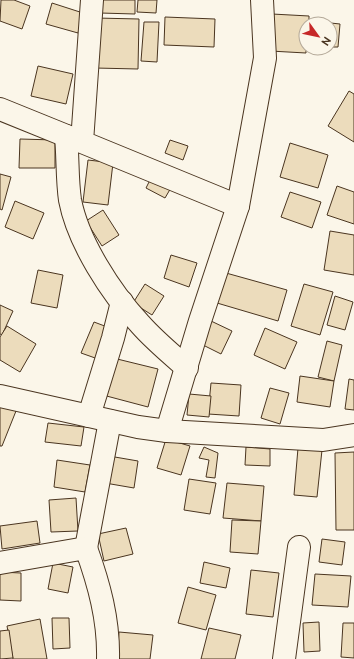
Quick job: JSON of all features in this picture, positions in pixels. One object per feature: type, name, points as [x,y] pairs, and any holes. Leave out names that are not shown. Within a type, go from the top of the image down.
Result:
[{"type":"street","points":[[92,0],[74,139],[70,199],[76,222],[84,240],[102,272],[122,302],[150,335],[187,368]]},
{"type":"street","points":[[167,431],[238,206],[265,58],[262,0]]},
{"type":"street","points":[[0,109],[238,206]]},
{"type":"street","points":[[89,416],[113,338],[122,302]]},
{"type":"street","points":[[0,396],[89,416],[167,431],[322,440],[354,435]]},
{"type":"street","points":[[108,659],[107,628],[104,608],[86,548],[110,420]]},
{"type":"street","points":[[284,659],[299,547]]},
{"type":"street","points":[[0,563],[86,548]]},
{"type":"building","points":[[1,0],[14,0],[30,6],[22,29],[0,21]]},
{"type":"building","points":[[97,0],[135,0],[135,14],[100,13]]},
{"type":"building","points":[[138,0],[157,0],[156,13],[137,12]]},
{"type":"building","points":[[52,3],[83,13],[78,33],[46,24]]},
{"type":"building","points":[[272,14],[309,16],[298,16],[298,53],[270,51]]},
{"type":"building","points":[[165,17],[215,19],[214,47],[164,45]]},
{"type":"building","points":[[96,18],[139,19],[138,69],[95,68]]},
{"type":"building","points":[[144,22],[159,22],[157,62],[141,61]]},
{"type":"building","points":[[338,24],[340,24],[338,47]]},
{"type":"building","points":[[38,66],[73,74],[66,104],[31,96]]},
{"type":"building","points":[[349,91],[354,94],[354,142],[328,126]]},
{"type":"building","points":[[20,139],[55,140],[55,168],[19,168]]},
{"type":"building","points":[[170,140],[188,146],[183,160],[165,153]]},
{"type":"building","points":[[290,143],[328,155],[318,188],[280,177]]},
{"type":"building","points":[[88,160],[113,163],[108,205],[83,202]]},
{"type":"building","points":[[0,174],[11,177],[2,210],[0,209]]},
{"type":"building","points":[[152,176],[172,186],[165,198],[146,188]]},
{"type":"building","points":[[337,186],[354,192],[354,224],[327,215]]},
{"type":"building","points":[[290,192],[321,202],[312,228],[281,217]]},
{"type":"building","points":[[15,201],[44,213],[33,239],[5,227]]},
{"type":"building","points":[[103,210],[119,235],[102,246],[86,221]]},
{"type":"building","points":[[330,231],[354,235],[354,275],[324,270]]},
{"type":"building","points":[[171,255],[197,263],[189,287],[164,278]]},
{"type":"building","points":[[38,270],[63,275],[57,308],[31,303]]},
{"type":"building","points":[[226,273],[287,290],[278,321],[217,303]]},
{"type":"building","points":[[145,284],[164,296],[152,315],[133,303]]},
{"type":"building","points":[[304,284],[333,292],[320,335],[291,326]]},
{"type":"building","points":[[335,296],[353,302],[345,330],[327,325]]},
{"type":"building","points":[[0,305],[13,311],[2,335],[0,334]]},
{"type":"building","points":[[211,321],[232,331],[221,354],[201,344]]},
{"type":"building","points":[[94,322],[110,328],[98,359],[81,353]]},
{"type":"building","points":[[7,326],[36,344],[20,372],[0,360],[0,337]]},
{"type":"building","points":[[265,328],[297,342],[285,369],[254,355]]},
{"type":"building","points":[[327,341],[342,345],[334,381],[318,377]]},
{"type":"building","points":[[109,357],[158,369],[148,407],[99,394]]},
{"type":"building","points":[[300,376],[334,381],[330,407],[297,402]]},
{"type":"building","points":[[349,379],[354,380],[354,410],[345,409]]},
{"type":"building","points":[[211,383],[241,385],[239,416],[208,414]]},
{"type":"building","points":[[270,388],[289,393],[280,424],[261,418]]},
{"type":"building","points":[[189,394],[211,396],[209,417],[187,415]]},
{"type":"building","points":[[0,405],[16,411],[2,446],[0,446]]},
{"type":"building","points":[[48,423],[84,427],[81,446],[45,442]]},
{"type":"building","points":[[166,439],[190,446],[181,475],[157,468]]},
{"type":"building","points":[[204,447],[218,453],[215,478],[206,477],[209,460],[199,458]]},
{"type":"building","points":[[246,447],[270,449],[270,466],[245,465]]},
{"type":"building","points":[[298,448],[322,450],[317,497],[294,495]]},
{"type":"building","points":[[354,452],[354,530],[336,530],[335,453]]},
{"type":"building","points":[[109,456],[138,461],[134,488],[105,483]]},
{"type":"building","points":[[57,460],[90,465],[85,492],[54,487]]},
{"type":"building","points":[[189,479],[216,483],[210,514],[184,510]]},
{"type":"building","points":[[227,483],[264,486],[261,521],[223,518]]},
{"type":"building","points":[[76,498],[78,531],[51,532],[49,500]]},
{"type":"building","points":[[232,520],[261,521],[258,554],[230,552]]},
{"type":"building","points":[[37,521],[40,543],[2,549],[0,526]]},
{"type":"building","points":[[126,528],[133,554],[104,561],[98,534]]},
{"type":"building","points":[[322,539],[345,542],[342,565],[319,562]]},
{"type":"building","points":[[204,562],[230,568],[226,588],[200,583]]},
{"type":"building","points":[[53,563],[73,567],[68,593],[48,589]]},
{"type":"building","points":[[251,570],[279,573],[273,617],[246,614]]},
{"type":"building","points":[[0,572],[21,573],[21,601],[0,600]]},
{"type":"building","points":[[315,574],[351,576],[348,607],[312,605]]},
{"type":"building","points":[[188,587],[216,595],[206,630],[178,623]]},
{"type":"building","points":[[52,618],[69,618],[70,648],[53,649]]},
{"type":"building","points":[[40,619],[47,659],[13,659],[7,626]]},
{"type":"building","points":[[319,622],[320,651],[304,652],[303,623]]},
{"type":"building","points":[[343,623],[354,623],[354,658],[341,657]]},
{"type":"building","points":[[209,628],[241,635],[235,659],[201,659]]},
{"type":"building","points":[[9,630],[13,658],[0,659],[0,631]]},
{"type":"building","points":[[119,632],[153,635],[150,659],[117,659]]}]
